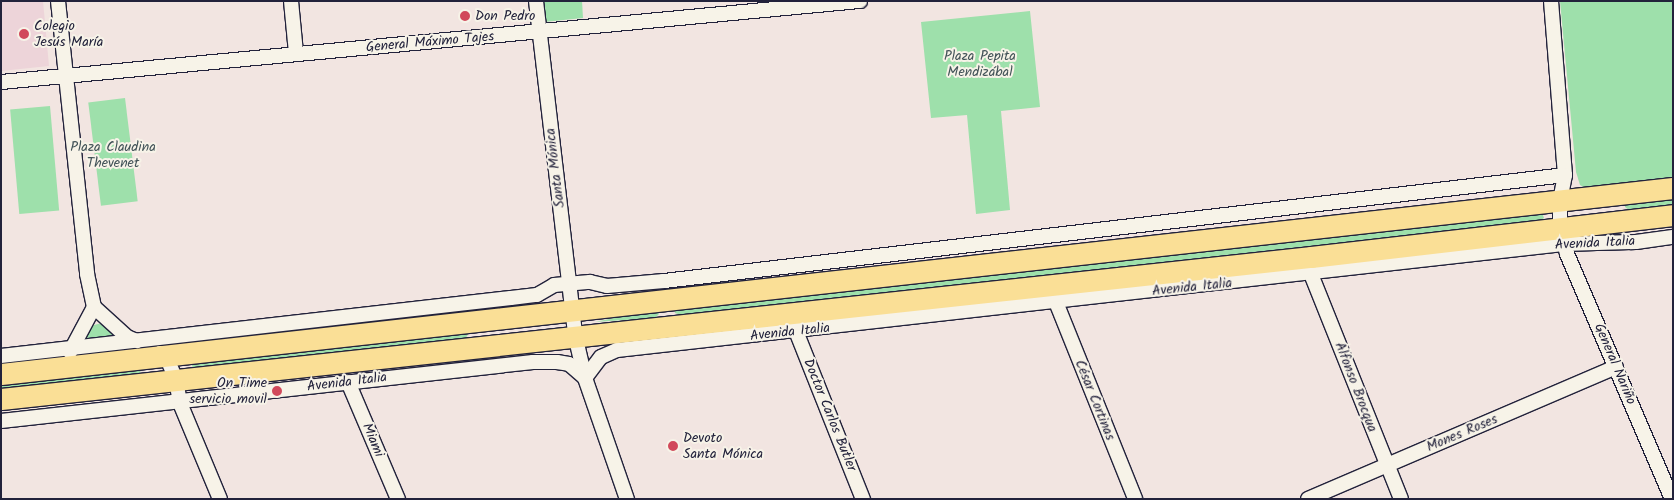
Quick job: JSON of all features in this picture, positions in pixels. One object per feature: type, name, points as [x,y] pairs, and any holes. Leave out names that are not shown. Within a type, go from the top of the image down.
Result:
[{"type":"main road","points":[[1,374],[572,310],[665,291],[984,254],[1673,188]]},
{"type":"main road","name":"Avenida Italia","points":[[1,399],[576,335],[599,333],[673,335],[711,331],[1562,236],[1606,223],[1673,215]]},
{"type":"main road","points":[[576,335],[594,322],[656,308],[665,291]]},
{"type":"main road","points":[[479,345],[557,323],[564,319],[572,310]]},
{"type":"street","points":[[58,1],[87,274],[94,307],[110,323],[135,340],[166,356],[176,380],[180,403],[220,499]]},
{"type":"street","points":[[291,1],[296,53]]},
{"type":"street","name":"Santa Mónica","points":[[536,1],[568,284],[576,335],[585,378],[627,499]]},
{"type":"street","name":"General Máximo Tajes","points":[[1,82],[296,53],[539,33],[739,7],[860,1]]},
{"type":"street","points":[[1551,1],[1565,175],[1560,200],[1562,236]]},
{"type":"street","points":[[984,254],[1565,175]]},
{"type":"street","name":"Avenida Italia","points":[[1603,196],[1606,223]]},
{"type":"street","name":"Avenida Italia","points":[[711,331],[796,331],[1311,274],[1562,236],[1636,242],[1673,237]]},
{"type":"street","name":"General Nariño","points":[[1562,236],[1672,499]]},
{"type":"street","name":"Alfonso Brocqua","points":[[1311,274],[1401,499]]},
{"type":"street","points":[[1,356],[537,295],[554,285],[590,282],[607,286],[665,291],[673,335]]},
{"type":"street","name":"César Cortinas","points":[[1056,302],[1135,499]]},
{"type":"street","points":[[53,369],[73,348],[94,307]]},
{"type":"street","points":[[475,320],[479,345]]},
{"type":"street","name":"Doctor Carlos Butler","points":[[796,331],[863,499]]},
{"type":"street","name":"Avenida Italia","points":[[1,421],[180,403],[533,362],[569,364],[585,378],[601,357],[609,352],[673,335]]},
{"type":"street","name":"Mones Roses","points":[[1308,499],[1616,367]]},
{"type":"street","name":"Miami","points":[[348,382],[398,499]]},
{"type":"shaded area","name":"Colegio Jesús María","points":[[1,1],[43,1],[49,66],[1,71]]},
{"type":"green space","points":[[542,1],[582,1],[583,18],[544,22]]},
{"type":"green space","points":[[1560,1],[1673,1],[1673,180],[1585,188],[1580,185],[1576,172]]},
{"type":"green space","name":"Plaza Pepita Mendizábal","points":[[1030,11],[1040,107],[1001,111],[1010,210],[976,214],[967,115],[931,118],[921,22]]},
{"type":"green space","name":"Plaza Claudina Thevenet","points":[[125,98],[138,201],[101,206],[88,103]]},
{"type":"green space","points":[[50,106],[59,211],[19,214],[10,109]]},
{"type":"green space","points":[[1673,195],[1673,206],[1629,210],[1625,207],[1625,203]]},
{"type":"green space","points":[[1541,210],[1544,218],[1540,221],[681,315],[675,313],[674,309]]},
{"type":"green space","points":[[656,309],[659,314],[655,318],[595,322]]},
{"type":"green space","points":[[102,323],[130,345],[72,353],[94,325]]},
{"type":"green space","points":[[467,329],[469,333],[465,339],[193,368],[191,363]]},
{"type":"green space","points":[[141,368],[140,374],[1,391],[1,380]]},
{"type":"place","name":"Don Pedro","points":[[465,16]]},
{"type":"place","name":"Colegio Jesús María","points":[[24,34]]},
{"type":"place","name":"On Time servicio movil","points":[[277,391]]},
{"type":"place","name":"Devoto Santa Mónica","points":[[673,446]]}]
